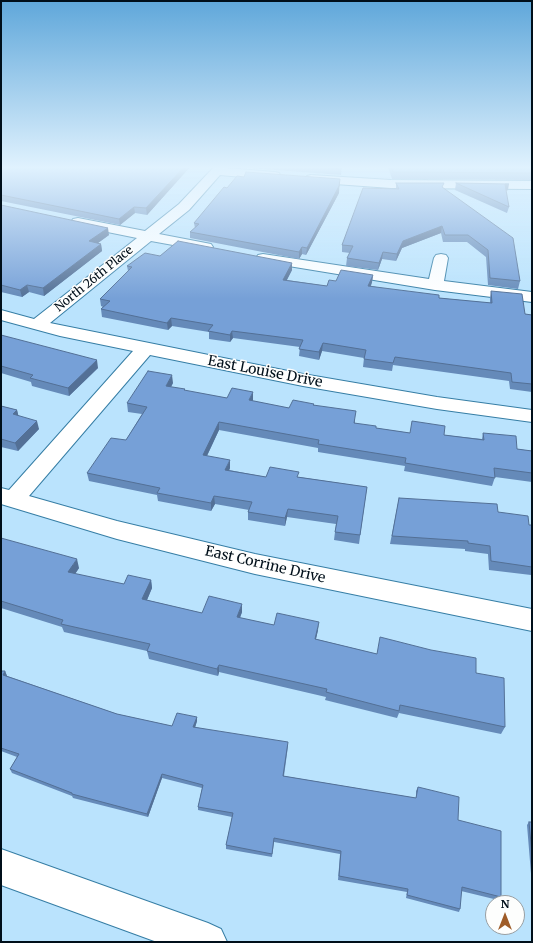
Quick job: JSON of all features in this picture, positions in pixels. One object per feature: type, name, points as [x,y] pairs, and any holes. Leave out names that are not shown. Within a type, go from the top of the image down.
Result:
[{"type":"street","name":"North 26th Place","points":[[37,325],[179,211]]},
{"type":"street","points":[[61,218],[147,237],[222,251]]},
{"type":"street","points":[[253,256],[298,265],[434,285],[532,297]]},
{"type":"street","points":[[434,285],[441,258]]},
{"type":"street","name":"East Louise Drive","points":[[1,315],[37,325],[145,349],[303,380],[437,403],[532,416]]},
{"type":"street","points":[[7,498],[145,349]]},
{"type":"street","name":"East Corrine Drive","points":[[7,498],[117,530],[255,564],[532,620]]},
{"type":"street","points":[[1,867],[208,942]]},
{"type":"building","points":[[1,211],[29,211],[108,228],[89,241],[101,244],[43,288],[27,285],[20,290],[1,285]]},
{"type":"building","points":[[80,211],[129,211],[119,219]]},
{"type":"building","points":[[204,211],[326,211],[307,248],[302,247],[299,252],[190,232],[199,224],[194,223]]},
{"type":"building","points":[[355,211],[475,211],[513,238],[520,281],[490,278],[488,250],[468,235],[445,235],[442,226],[403,241],[397,254],[383,252],[379,263],[347,258],[353,246],[342,245]]},
{"type":"building","points":[[178,241],[292,263],[283,280],[327,286],[329,280],[336,281],[341,270],[373,275],[368,286],[439,295],[439,298],[492,303],[491,291],[522,294],[525,314],[532,315],[532,384],[512,382],[511,373],[395,357],[393,363],[364,359],[366,350],[323,343],[319,352],[299,349],[303,340],[232,331],[230,335],[208,331],[213,325],[171,318],[167,323],[101,309],[110,301],[100,299],[132,267],[127,266],[145,253],[160,256]]},
{"type":"building","points":[[1,335],[97,360],[68,388],[30,378],[33,375],[1,366]]},
{"type":"building","points":[[148,371],[172,375],[166,386],[185,389],[184,390],[227,398],[232,388],[253,392],[249,400],[289,408],[293,400],[314,404],[313,405],[356,411],[354,423],[376,426],[376,428],[410,433],[412,421],[445,426],[444,435],[484,440],[483,433],[516,436],[517,449],[532,451],[532,473],[494,468],[495,478],[405,463],[406,458],[318,444],[319,440],[219,422],[203,455],[230,460],[225,470],[266,477],[270,467],[299,472],[297,477],[367,487],[360,535],[335,532],[338,516],[288,509],[285,518],[248,512],[252,502],[214,496],[211,503],[157,493],[160,488],[87,473],[111,438],[126,440],[147,407],[127,403]]},
{"type":"building","points":[[1,406],[17,410],[13,414],[37,421],[15,443],[1,439]]},
{"type":"building","points":[[399,498],[497,504],[498,512],[528,516],[529,525],[532,525],[532,567],[491,561],[490,546],[468,543],[468,541],[392,536]]},
{"type":"building","points":[[1,538],[77,559],[68,572],[124,584],[128,575],[151,580],[142,599],[202,613],[209,596],[242,604],[237,617],[274,625],[277,613],[319,622],[315,639],[377,654],[380,637],[431,650],[476,658],[476,673],[504,678],[505,727],[400,705],[399,711],[326,692],[327,689],[219,665],[217,669],[147,651],[150,644],[61,624],[63,620],[1,601]]},
{"type":"building","points":[[1,671],[5,671],[3,675],[117,714],[172,726],[177,713],[197,717],[193,727],[288,742],[283,776],[416,798],[418,787],[459,797],[458,820],[501,831],[501,895],[493,895],[462,887],[460,909],[407,895],[408,889],[339,876],[341,851],[274,838],[272,854],[226,845],[233,813],[198,807],[203,785],[162,774],[147,814],[72,794],[10,769],[19,754],[1,748]]},
{"type":"building","points":[[529,822],[532,822],[532,854]]}]
